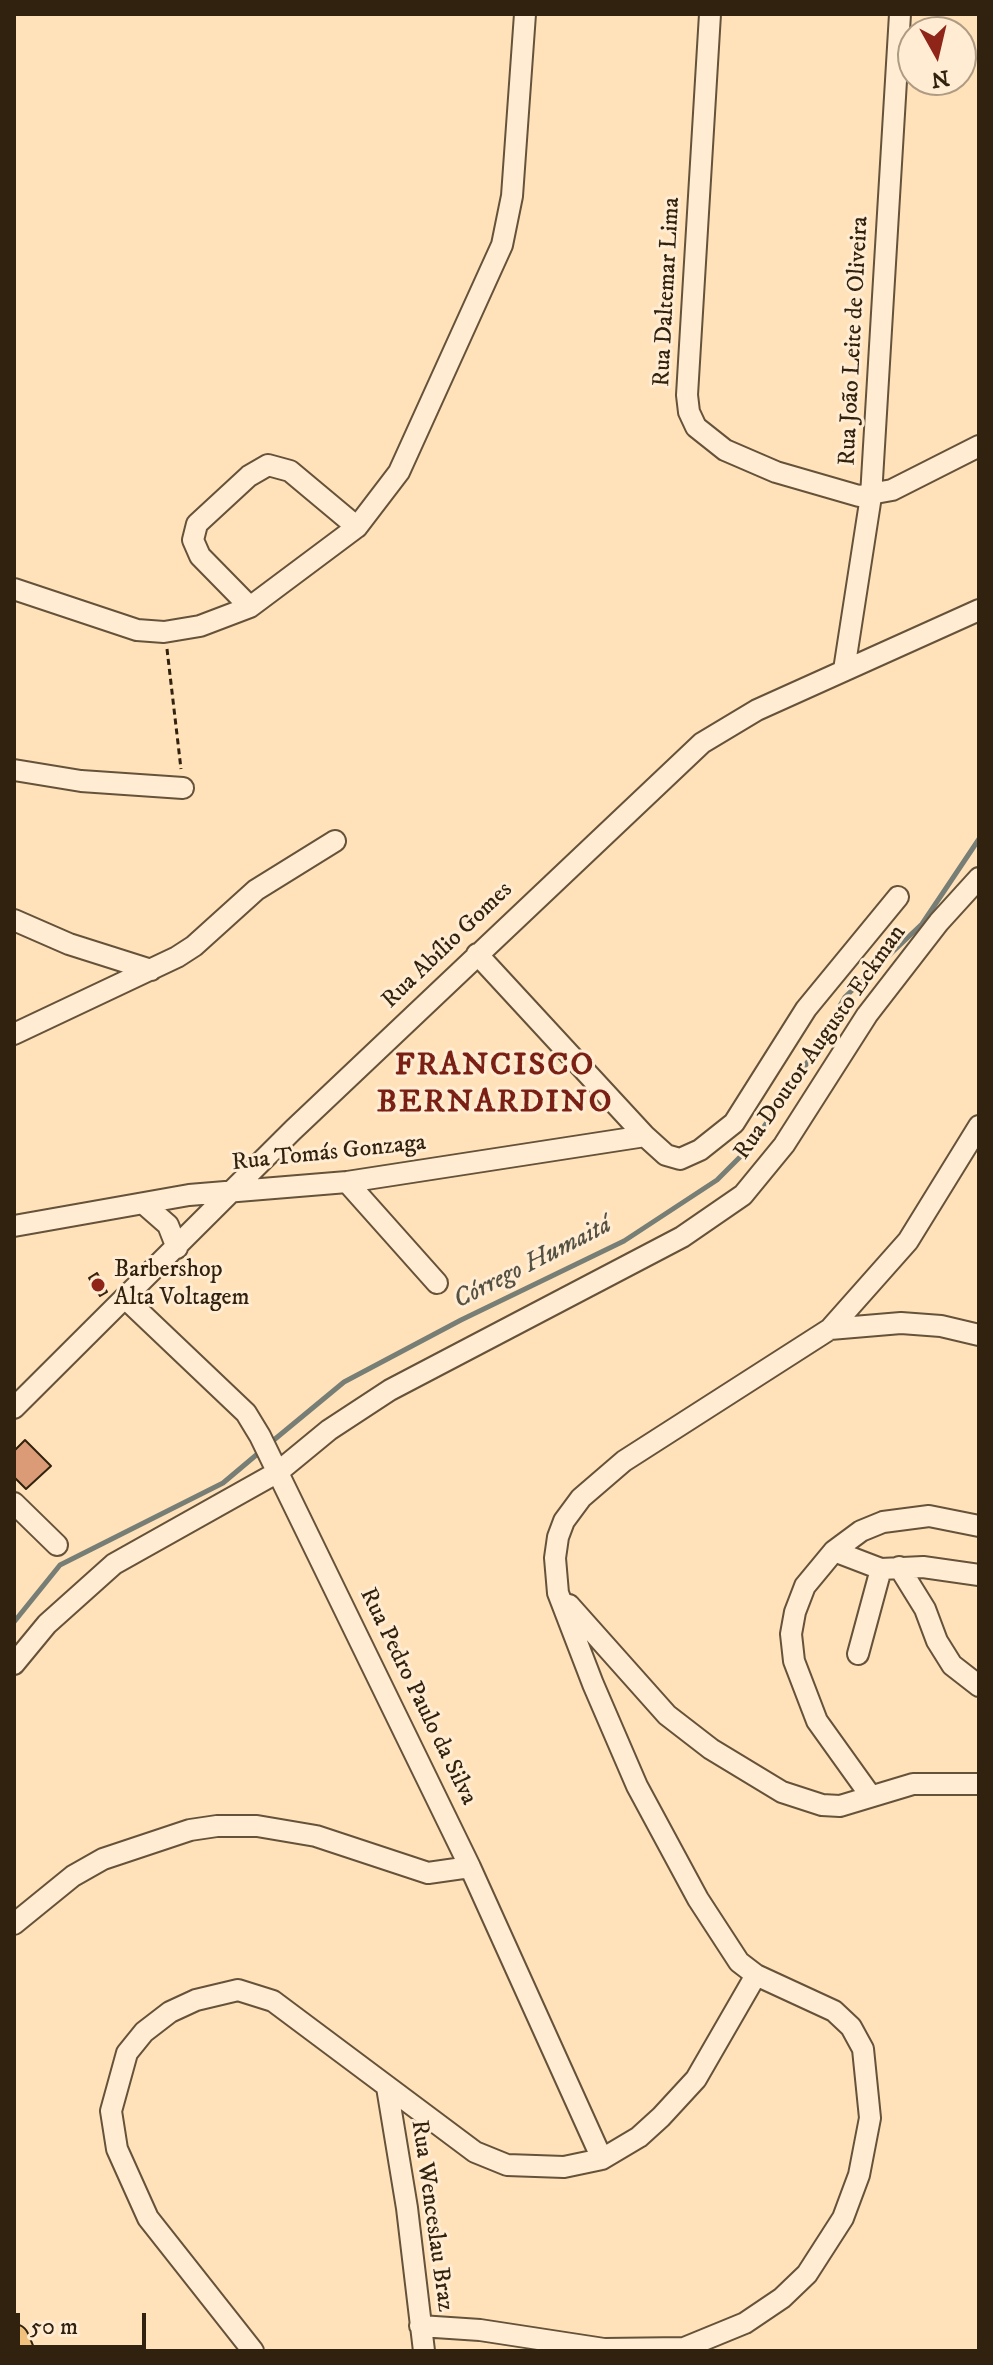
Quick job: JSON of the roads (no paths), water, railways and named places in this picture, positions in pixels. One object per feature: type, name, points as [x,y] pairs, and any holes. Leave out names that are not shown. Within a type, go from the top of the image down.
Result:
[{"type":"highway","points":[[14,2339],[19,2351]]},
{"type":"street","points":[[14,589],[111,623],[164,632],[214,622],[250,607],[357,527],[399,472],[502,245],[512,196],[525,14]]},
{"type":"street","name":"Rua Daltemar Lima","points":[[710,14],[689,412],[696,427],[725,450],[776,472],[847,494],[871,496]]},
{"type":"street","name":"Rua João Leite de Oliveira","points":[[844,670],[871,496],[900,14]]},
{"type":"street","points":[[871,496],[892,490],[979,446]]},
{"type":"street","points":[[250,607],[200,556],[193,540],[197,524],[249,476],[268,465],[290,471],[357,527]]},
{"type":"street","name":"Rua Abílio Gomes","points":[[14,1408],[477,954],[702,743],[748,715],[979,610]]},
{"type":"street","points":[[14,770],[81,781],[183,788]]},
{"type":"street","points":[[14,1034],[151,970],[194,946],[256,890],[335,841]]},
{"type":"street","name":"Rua Doutor Augusto Eckman","points":[[14,1664],[47,1624],[114,1564],[390,1390],[682,1237],[743,1195],[777,1155],[867,1015],[939,922],[979,878]]},
{"type":"street","points":[[477,954],[645,1136],[666,1155],[680,1159],[700,1150],[734,1123],[806,1009],[898,897]]},
{"type":"street","points":[[14,920],[69,944],[151,970]]},
{"type":"street","name":"Rua Tomás Gonzaga","points":[[14,1226],[235,1191],[347,1182],[645,1136]]},
{"type":"street","points":[[420,2326],[480,2330],[604,2349],[684,2348],[745,2323],[782,2298],[807,2274],[843,2218],[859,2175],[870,2118],[868,2074],[863,2049],[842,2019],[813,1999],[756,1975],[739,1962],[724,1941],[662,1834],[599,1699],[558,1593],[555,1558],[564,1521],[581,1498],[624,1461],[830,1329],[908,1241],[976,1137]]},
{"type":"street","points":[[347,1182],[437,1283]]},
{"type":"street","points":[[144,1204],[168,1225],[177,1248]]},
{"type":"street","name":"Rua Pedro Paulo da Silva","points":[[125,1298],[246,1413],[260,1436],[470,1867],[602,2159]]},
{"type":"street","points":[[830,1329],[901,1323],[941,1326],[979,1335]]},
{"type":"street","points":[[14,1503],[57,1545]]},
{"type":"street","points":[[870,1795],[817,1721],[794,1661],[791,1634],[805,1586],[834,1551],[861,1531],[912,1517],[929,1516],[979,1526]]},
{"type":"street","points":[[834,1551],[890,1568],[979,1575]]},
{"type":"street","points":[[858,1654],[890,1568]]},
{"type":"street","points":[[890,1568],[925,1609],[937,1641],[952,1665],[979,1686]]},
{"type":"street","points":[[558,1593],[667,1715],[711,1749],[782,1792],[822,1805],[840,1806],[913,1784],[979,1784]]},
{"type":"street","points":[[14,1924],[73,1876],[103,1859],[190,1830],[217,1826],[257,1826],[316,1836],[428,1873],[470,1867]]},
{"type":"street","points":[[253,2351],[148,2218],[117,2149],[111,2111],[127,2053],[144,2032],[170,2012],[196,2000],[238,1990],[273,2001],[475,2152],[507,2165],[564,2167],[602,2159],[639,2137],[696,2079],[756,1975]]},
{"type":"street","name":"Rua Wenceslau Braz","points":[[387,2087],[407,2208],[424,2351]]},
{"type":"waterway","name":"Córrego Humaitá","points":[[269,1444],[344,1382],[461,1320],[624,1241],[717,1180],[751,1146],[807,1063],[845,997],[922,924],[979,839]]},
{"type":"waterway","name":"Córrego Humaitá","points":[[14,1622],[60,1565],[223,1483],[261,1451]]},
{"type":"place","name":"Barbershop Alta Voltagem","points":[[98,1285]]},
{"type":"district","name":"FRANCISCO BERNARDINO","points":[[495,1086]]}]
